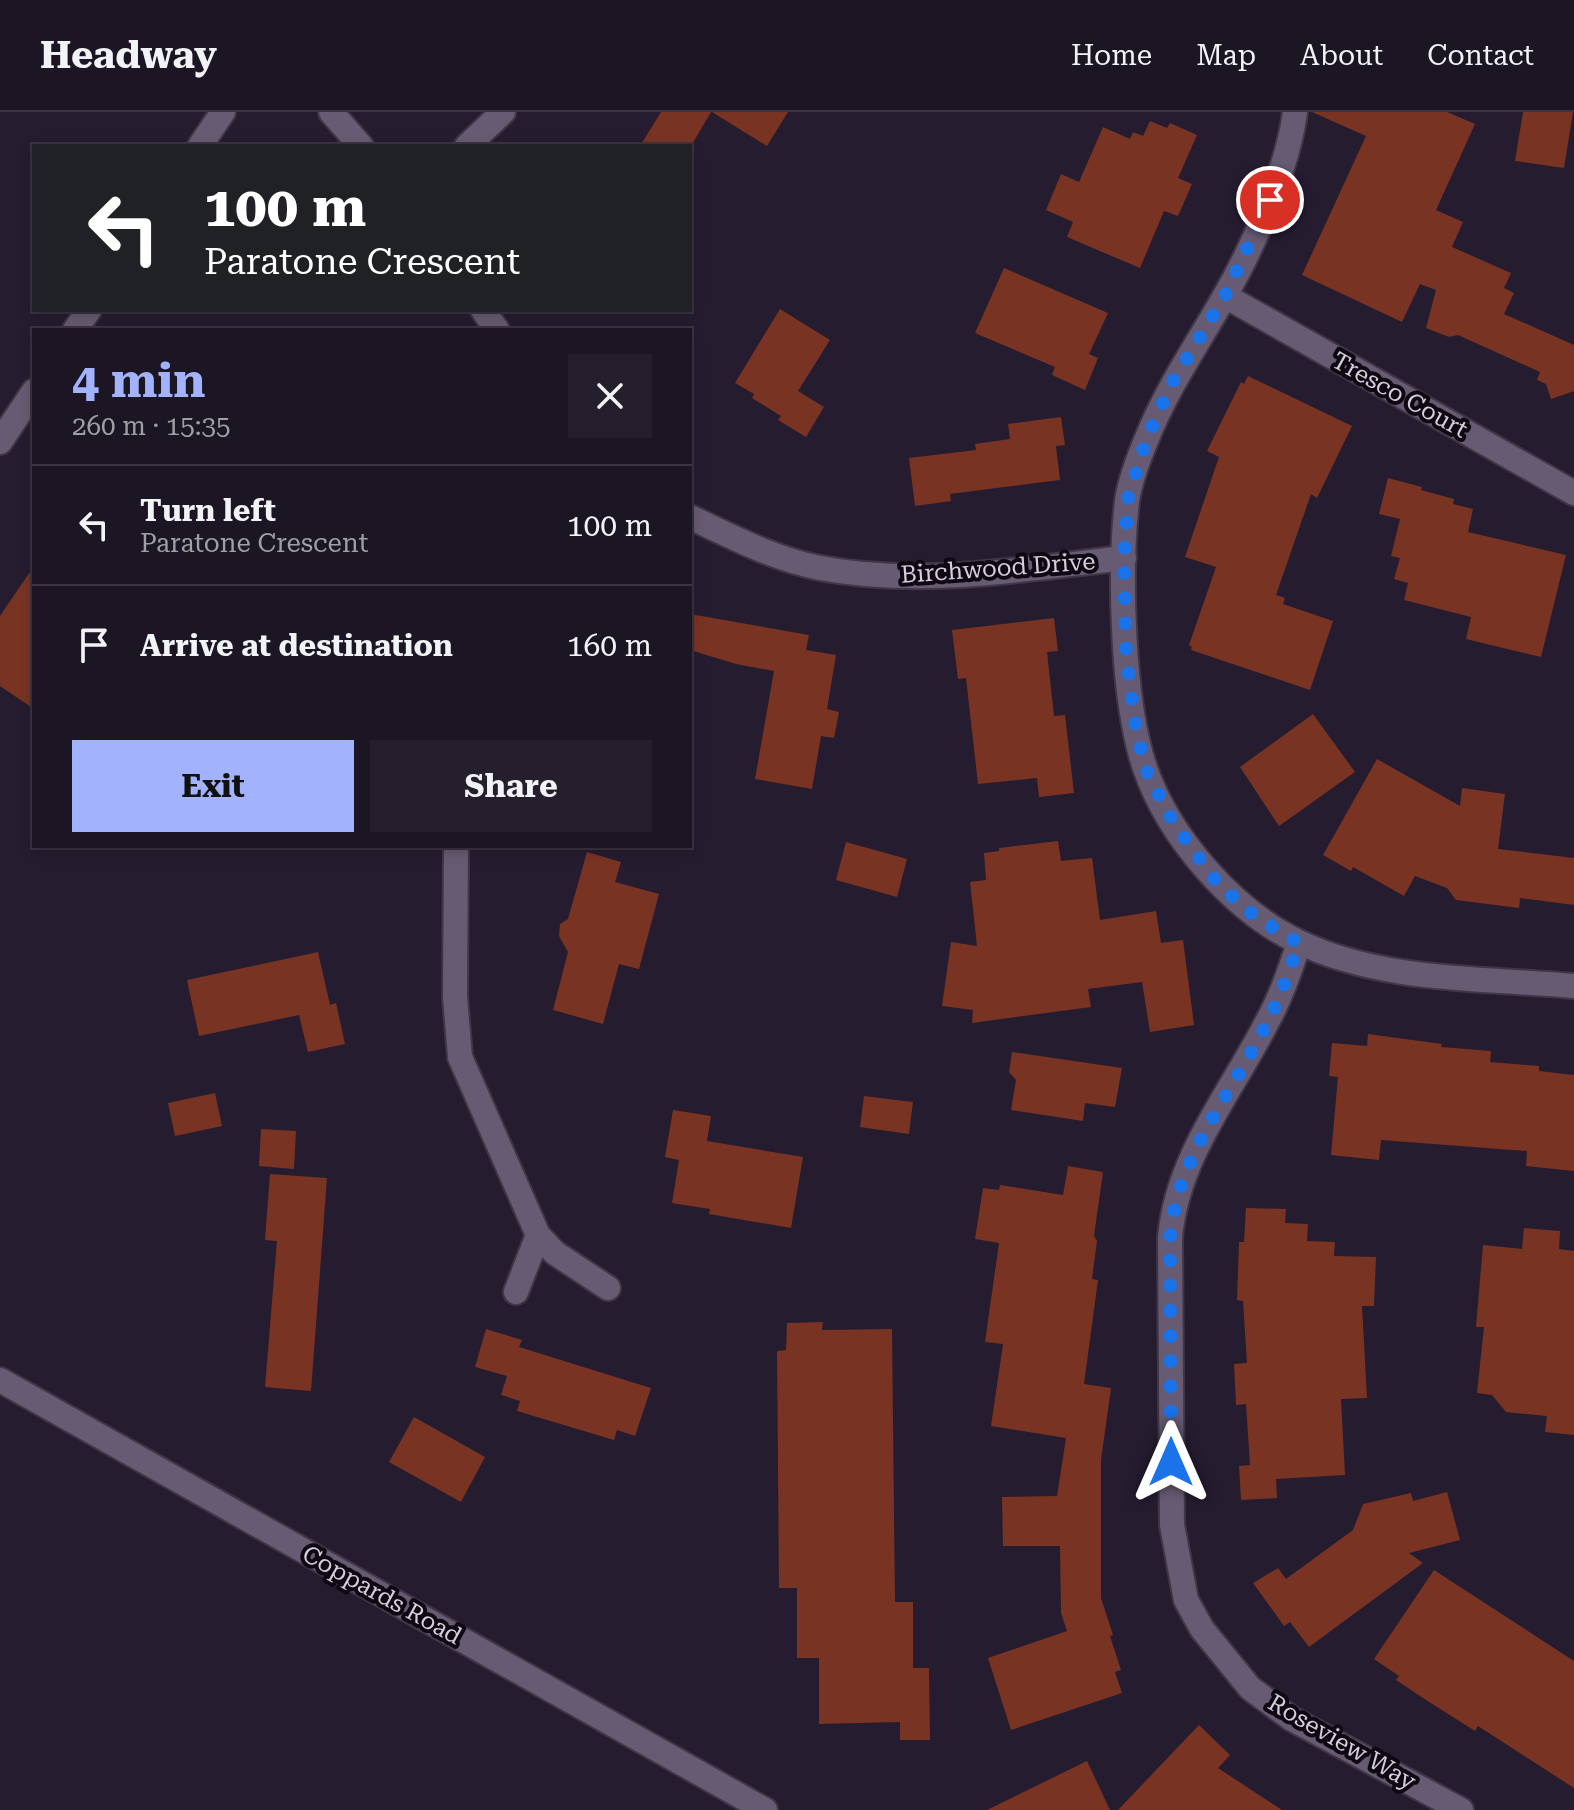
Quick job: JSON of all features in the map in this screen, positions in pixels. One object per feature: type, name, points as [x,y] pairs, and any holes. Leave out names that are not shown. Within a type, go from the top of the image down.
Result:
[{"type":"street","points":[[201,144],[223,112]]},
{"type":"street","points":[[331,112],[359,144]]},
{"type":"street","points":[[469,144],[503,112]]},
{"type":"street","points":[[1295,112],[1270,200],[1225,296],[1173,381],[1147,438],[1128,498],[1124,558],[1126,651],[1134,717],[1145,768],[1173,822],[1218,884],[1257,918],[1299,943],[1357,964],[1416,973],[1574,986]]},
{"type":"street","name":"Tresco Court","points":[[1225,296],[1574,493]]},
{"type":"street","points":[[0,442],[32,394]]},
{"type":"street","name":"Birchwood Drive","points":[[692,518],[757,549],[818,568],[878,576],[969,574],[1124,558]]},
{"type":"street","points":[[456,848],[455,997],[460,1057],[538,1235],[555,1253],[608,1288]]},
{"type":"street","name":"Roseview Way","points":[[1299,943],[1267,1024],[1200,1139],[1172,1208],[1172,1525],[1177,1565],[1186,1600],[1202,1629],[1250,1688],[1292,1719],[1461,1810]]},
{"type":"street","points":[[516,1292],[538,1235]]},
{"type":"street","name":"Coppards Road","points":[[0,1380],[765,1810]]},
{"type":"building","points":[[661,112],[711,112],[692,144],[641,144]]},
{"type":"building","points":[[712,112],[788,112],[767,146]]},
{"type":"building","points":[[1312,112],[1447,112],[1475,124],[1436,210],[1463,222],[1452,247],[1511,273],[1504,288],[1514,293],[1504,314],[1574,345],[1574,391],[1551,399],[1546,384],[1537,380],[1540,372],[1458,335],[1449,337],[1426,328],[1436,290],[1420,284],[1402,322],[1302,275],[1366,136]]},
{"type":"building","points":[[1523,112],[1573,112],[1564,168],[1515,161]]},
{"type":"building","points":[[1150,121],[1167,128],[1170,123],[1197,135],[1178,178],[1192,184],[1178,216],[1164,211],[1140,268],[1067,237],[1073,222],[1046,210],[1061,174],[1079,182],[1103,127],[1130,139],[1133,132],[1143,136]]},
{"type":"building","points":[[1004,268],[1108,313],[1089,354],[1098,358],[1085,390],[1052,375],[1055,367],[975,333]]},
{"type":"building","points":[[780,309],[830,340],[798,391],[824,407],[806,437],[778,420],[781,416],[735,383]]},
{"type":"building","points":[[1248,376],[1352,426],[1317,498],[1311,494],[1276,595],[1285,598],[1283,604],[1333,621],[1310,690],[1191,650],[1189,645],[1216,567],[1185,557],[1219,457],[1207,451],[1241,382],[1244,384]]},
{"type":"building","points":[[1061,417],[1065,445],[1056,446],[1060,480],[950,494],[951,501],[915,506],[909,458],[976,450],[975,444],[1010,439],[1008,424]]},
{"type":"building","points":[[1388,478],[1422,487],[1421,490],[1454,499],[1453,504],[1473,509],[1468,532],[1566,555],[1541,657],[1466,639],[1471,617],[1404,600],[1408,583],[1394,579],[1400,558],[1391,556],[1400,519],[1379,514]]},
{"type":"building","points":[[32,569],[32,708],[0,686],[0,616]]},
{"type":"building","points":[[692,614],[809,635],[806,650],[836,655],[827,709],[839,712],[834,738],[821,736],[812,789],[755,779],[774,671],[692,651]]},
{"type":"building","points":[[1054,618],[1058,651],[1047,652],[1054,716],[1065,715],[1074,793],[1039,797],[1037,778],[978,784],[966,678],[958,679],[952,630]]},
{"type":"building","points":[[1313,714],[1355,772],[1279,826],[1240,767]]},
{"type":"building","points":[[1377,759],[1460,806],[1462,788],[1505,794],[1498,849],[1574,858],[1574,905],[1520,898],[1519,908],[1456,900],[1447,888],[1415,876],[1404,896],[1353,867],[1351,871],[1323,855]]},
{"type":"building","points":[[1058,841],[1061,861],[1092,858],[1100,920],[1156,911],[1161,943],[1183,940],[1194,1025],[1150,1032],[1142,982],[1088,989],[1091,1007],[972,1023],[973,1010],[942,1006],[951,942],[977,946],[970,882],[986,880],[984,853],[999,851],[999,848]]},
{"type":"building","points":[[846,842],[907,859],[897,897],[836,880]]},
{"type":"building","points":[[587,852],[621,862],[615,882],[659,894],[639,969],[619,964],[603,1024],[553,1010],[568,952],[559,936],[560,924],[568,919]]},
{"type":"building","points":[[318,952],[330,1005],[336,1003],[345,1044],[308,1052],[299,1015],[199,1036],[187,980]]},
{"type":"building","points":[[1368,1034],[1442,1044],[1441,1047],[1491,1051],[1490,1062],[1539,1066],[1539,1071],[1574,1075],[1574,1171],[1526,1166],[1527,1151],[1381,1140],[1379,1160],[1331,1155],[1338,1077],[1329,1076],[1332,1043],[1367,1046]]},
{"type":"building","points":[[1012,1052],[1122,1068],[1115,1107],[1085,1103],[1083,1121],[1011,1110],[1016,1080],[1009,1072]]},
{"type":"building","points":[[215,1093],[222,1126],[175,1136],[168,1103]]},
{"type":"building","points":[[864,1096],[913,1102],[909,1134],[860,1127]]},
{"type":"building","points":[[673,1110],[711,1116],[707,1141],[803,1157],[791,1228],[709,1214],[710,1209],[672,1203],[679,1160],[665,1157]]},
{"type":"building","points":[[261,1129],[296,1131],[294,1169],[259,1166]]},
{"type":"building","points":[[1068,1166],[1103,1172],[1094,1236],[1097,1241],[1092,1279],[1098,1280],[1084,1384],[1111,1388],[1101,1460],[1101,1598],[1121,1670],[1115,1672],[1122,1693],[1011,1730],[988,1658],[1067,1631],[1061,1613],[1060,1546],[1003,1546],[1002,1497],[1057,1496],[1066,1438],[991,1426],[1003,1344],[985,1342],[999,1243],[975,1239],[983,1188],[999,1190],[1000,1185],[1063,1195]]},
{"type":"building","points":[[270,1174],[327,1178],[311,1391],[265,1387],[277,1241],[265,1240]]},
{"type":"building","points":[[1246,1208],[1286,1209],[1285,1223],[1308,1224],[1307,1241],[1335,1242],[1334,1256],[1376,1257],[1374,1306],[1362,1306],[1367,1398],[1341,1399],[1345,1475],[1276,1479],[1277,1498],[1241,1500],[1239,1466],[1250,1465],[1246,1404],[1236,1405],[1234,1364],[1247,1363],[1243,1301],[1237,1300],[1239,1242],[1244,1242]]},
{"type":"building","points":[[1524,1228],[1560,1231],[1559,1249],[1574,1251],[1574,1435],[1545,1432],[1547,1416],[1506,1412],[1492,1395],[1477,1393],[1484,1327],[1476,1327],[1483,1245],[1522,1249]]},
{"type":"building","points":[[823,1322],[822,1330],[892,1329],[895,1602],[913,1602],[913,1668],[929,1668],[930,1740],[900,1740],[900,1722],[819,1724],[819,1658],[797,1658],[797,1588],[779,1588],[777,1351],[786,1350],[787,1323]]},
{"type":"building","points":[[486,1329],[522,1340],[519,1347],[651,1388],[635,1436],[617,1430],[614,1440],[517,1411],[520,1401],[501,1395],[507,1376],[475,1367]]},
{"type":"building","points":[[414,1417],[485,1457],[461,1502],[389,1462]]},
{"type":"building","points":[[1447,1492],[1460,1540],[1409,1553],[1423,1563],[1309,1647],[1290,1622],[1284,1626],[1253,1583],[1278,1568],[1286,1579],[1353,1530],[1363,1504],[1411,1493],[1413,1501]]},
{"type":"building","points":[[1434,1570],[1574,1661],[1574,1788],[1478,1726],[1475,1731],[1426,1700],[1396,1680],[1399,1676],[1374,1659]]},
{"type":"building","points":[[1199,1725],[1230,1755],[1218,1768],[1282,1810],[1118,1810]]},
{"type":"building","points":[[1087,1761],[1110,1810],[987,1810]]},
{"type":"route","points":[[1171,1462],[1172,1208],[1200,1139],[1267,1024],[1299,943],[1257,918],[1218,884],[1173,822],[1145,768],[1134,717],[1126,651],[1124,558],[1128,498],[1147,438],[1173,381],[1225,296],[1270,200]]}]
